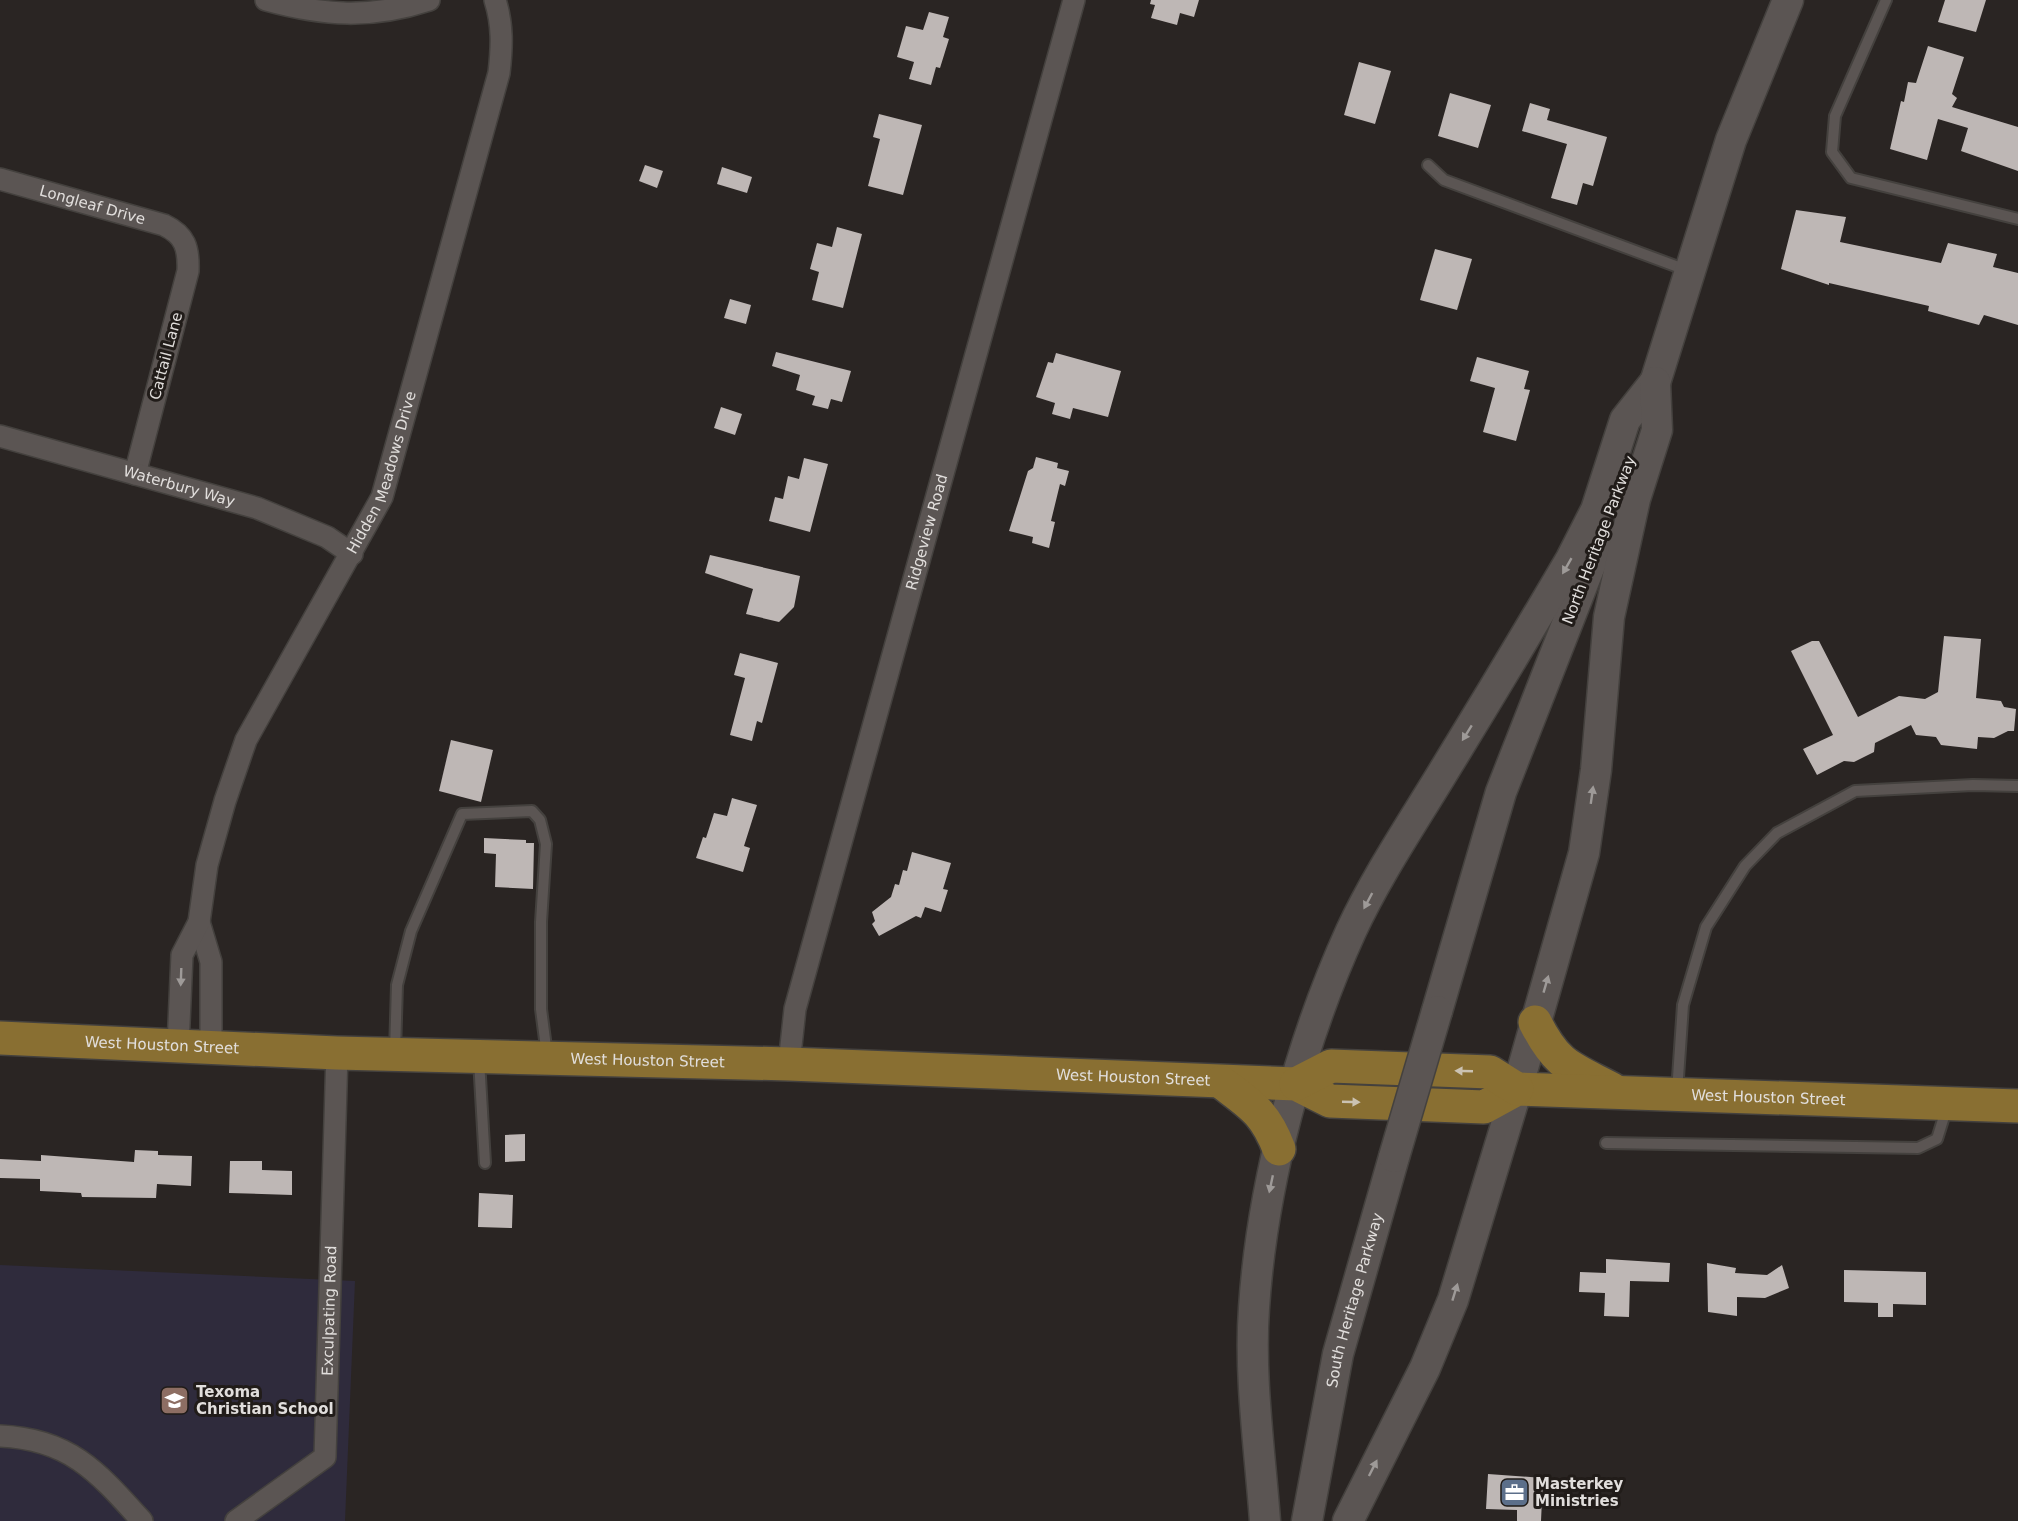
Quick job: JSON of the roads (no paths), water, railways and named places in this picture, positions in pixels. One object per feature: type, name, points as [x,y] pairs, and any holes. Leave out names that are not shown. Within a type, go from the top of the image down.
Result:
[{"type":"main road","name":"North Heritage Parkway","points":[[1416,1083],[1501,792],[1618,495],[1731,140],[1788,0]]},
{"type":"main road","points":[[1348,1521],[1425,1368],[1453,1300],[1517,1089],[1584,853],[1596,770],[1609,617],[1635,499],[1656,430],[1655,382]]},
{"type":"main road","points":[[1265,1521],[1256,1391],[1254,1310],[1263,1221],[1296,1084],[1324,999],[1351,931],[1392,857],[1571,559],[1596,510],[1625,420],[1655,382]]},
{"type":"main road","points":[[1535,1022],[1548,1049],[1562,1063],[1619,1093]]},
{"type":"main road","name":"West Houston Street","points":[[0,1038],[337,1053],[789,1064],[1296,1084],[1330,1101],[1484,1107],[1517,1089],[2018,1106]]},
{"type":"main road","points":[[1221,1082],[1259,1111],[1270,1126],[1279,1149]]},
{"type":"main road","name":"South Heritage Parkway","points":[[1307,1521],[1338,1354],[1416,1083]]},
{"type":"street","points":[[266,0],[337,14],[384,11],[429,0]]},
{"type":"street","name":"Hidden Meadows Drive","points":[[178,1046],[182,955],[199,922],[207,865],[246,740],[382,497],[499,73],[503,44],[501,18],[495,0]]},
{"type":"street","name":"Ridgeview Road","points":[[789,1064],[795,1009],[1074,0]]},
{"type":"street","name":"Longleaf Drive","points":[[0,179],[164,225],[182,237]]},
{"type":"street","name":"Cattail Lane","points":[[135,474],[188,271],[187,246],[182,237]]},
{"type":"street","name":"Waterbury Way","points":[[0,436],[276,515],[327,537],[352,554]]},
{"type":"street","name":"Hidden Meadows Drive","points":[[199,922],[211,962],[211,1048]]},
{"type":"street","name":"Exculpating Road","points":[[236,1521],[325,1457],[337,1053]]},
{"type":"street","points":[[0,1436],[25,1437],[62,1449],[91,1467],[142,1521]]},
{"type":"lane","points":[[1886,0],[1835,116],[1832,152],[1851,178],[2018,219]]},
{"type":"lane","points":[[1428,165],[1444,180],[1689,272]]},
{"type":"lane","points":[[1676,1095],[1683,1005],[1706,927],[1745,866],[1778,833],[1855,791],[1973,785],[2018,786]]},
{"type":"lane","points":[[395,1055],[397,986],[411,931],[462,813],[511,810],[532,811],[540,820],[546,844],[541,922],[541,1009],[548,1058]]},
{"type":"lane","points":[[479,1057],[485,1163]]},
{"type":"lane","points":[[1606,1143],[1918,1148],[1937,1139],[1948,1104]]},
{"type":"place","name":"Texoma Christian School","points":[[175,1401]]},
{"type":"place","name":"Masterkey Ministries","points":[[1514,1493]]}]
